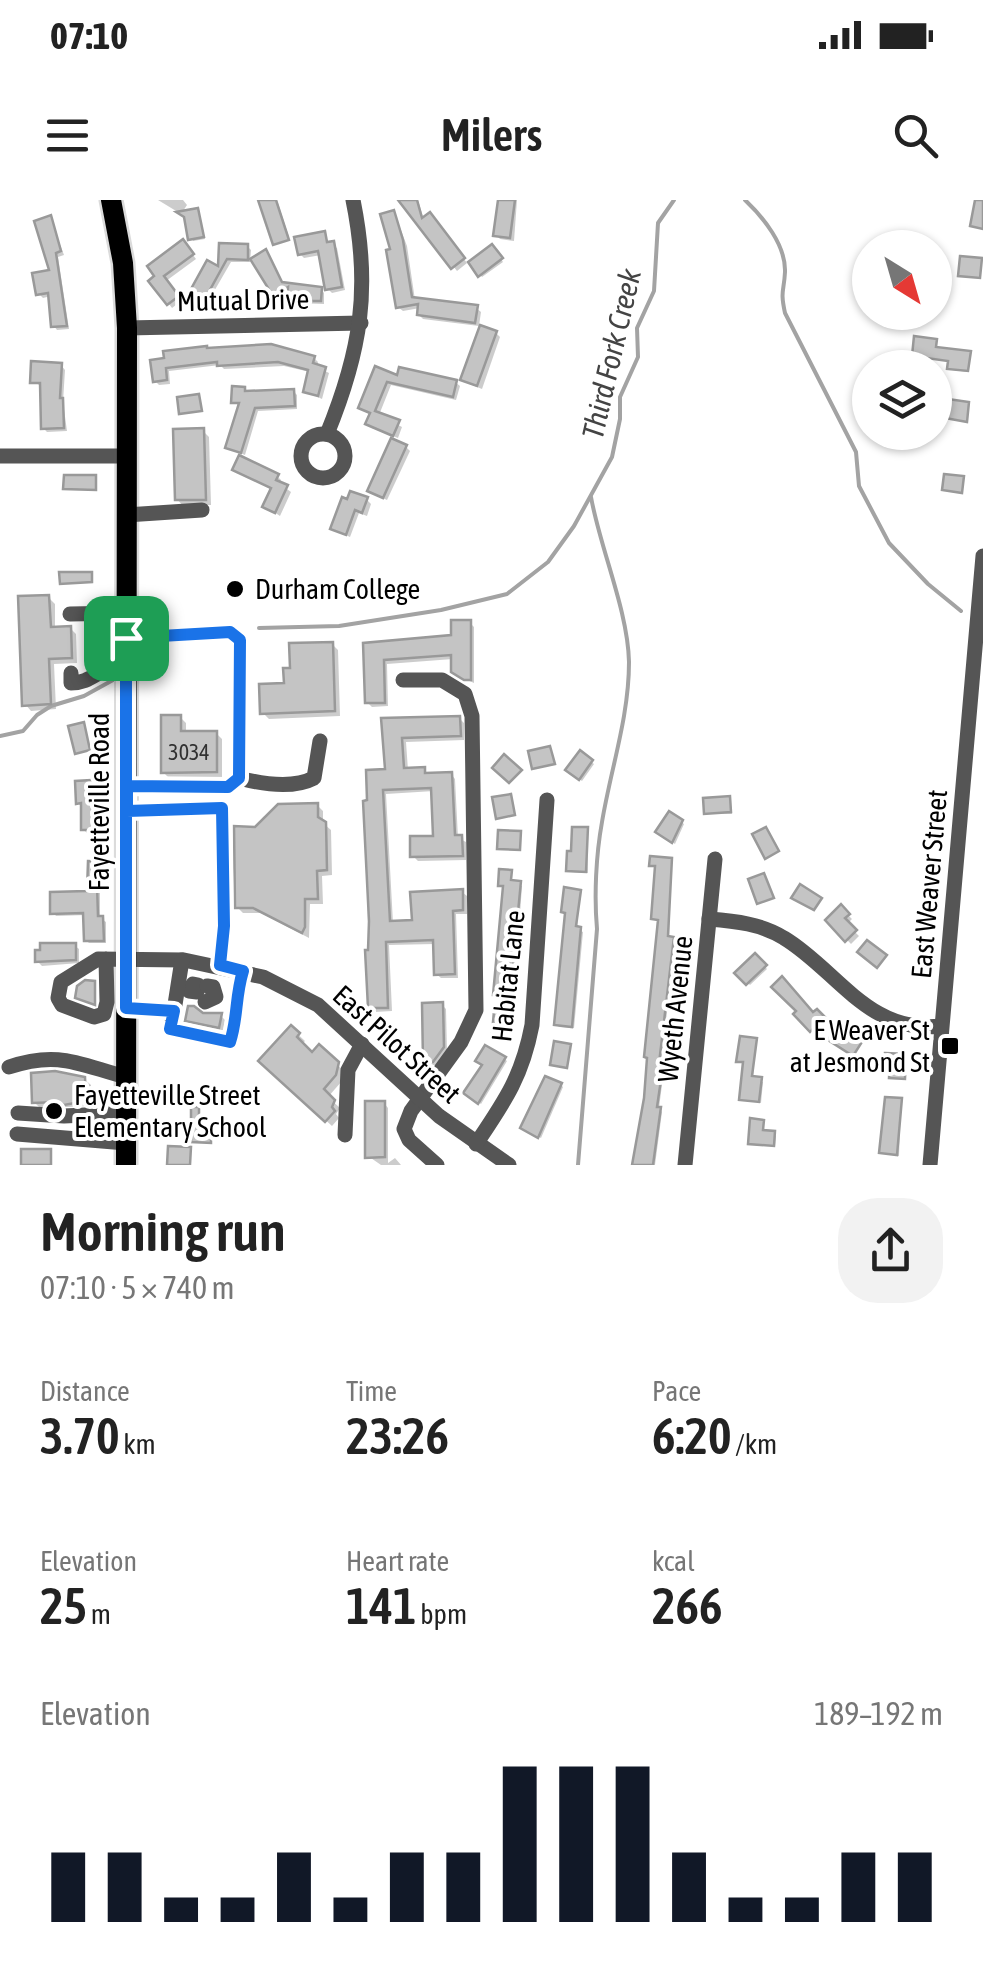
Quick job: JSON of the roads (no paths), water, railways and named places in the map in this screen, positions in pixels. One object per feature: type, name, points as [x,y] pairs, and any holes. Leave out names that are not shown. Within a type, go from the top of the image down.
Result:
[{"type":"main road","name":"Fayetteville Road","points":[[111,200],[124,263],[126,328],[126,612],[116,637],[127,786],[117,960],[126,1008],[126,1165]]},
{"type":"street","points":[[327,434],[361,322],[364,269],[354,200]]},
{"type":"street","name":"Mutual Drive","points":[[126,328],[361,322]]},
{"type":"street","points":[[0,456],[126,456]]},
{"type":"street","points":[[126,515],[202,510]]},
{"type":"street","name":"East Weaver Street","points":[[930,1165],[983,556]]},
{"type":"street","points":[[70,614],[126,612]]},
{"type":"street","points":[[116,637],[230,632],[240,640],[239,778]]},
{"type":"street","points":[[71,674],[71,683],[83,683],[116,665]]},
{"type":"street","points":[[402,680],[442,680],[452,685],[465,694],[472,716],[476,1010],[462,1042],[420,1099],[404,1129],[409,1140],[437,1165]]},
{"type":"street","points":[[239,778],[260,784],[304,783],[314,778],[320,741]]},
{"type":"street","points":[[127,786],[228,787],[239,778]]},
{"type":"street","name":"Habitat Lane","points":[[476,1144],[520,1076],[528,1050],[548,800]]},
{"type":"street","points":[[127,811],[222,808],[224,926],[220,965]]},
{"type":"street","name":"Wyeth Avenue","points":[[685,1165],[716,859]]},
{"type":"street","points":[[710,919],[772,931],[799,948],[847,993],[872,1010],[912,1025],[942,1026]]},
{"type":"street","name":"East Pilot Street","points":[[117,960],[182,960],[220,965],[292,989],[318,1005],[420,1099],[509,1165]]},
{"type":"street","points":[[182,960],[199,993]]},
{"type":"street","points":[[174,1011],[170,1029],[230,1042],[237,1021],[234,1000],[243,971]]},
{"type":"street","points":[[126,1008],[174,1011],[199,993],[234,1000]]},
{"type":"street","points":[[344,1136],[348,1070],[362,1044]]},
{"type":"street","points":[[9,1067],[42,1059],[80,1061],[126,1077]]},
{"type":"street","points":[[18,1114],[126,1113]]},
{"type":"street","points":[[18,1134],[126,1142]]},
{"type":"waterway","name":"Third Fork Creek","points":[[259,628],[339,626],[441,610],[507,594],[548,562],[574,526],[612,457],[620,397],[638,357],[637,328],[654,291],[658,223],[674,200]]},
{"type":"waterway","points":[[745,200],[766,223],[782,252],[785,313],[856,452],[859,486],[889,543],[928,584],[961,611]]},
{"type":"waterway","points":[[578,1165],[597,929],[598,848],[623,723],[629,662],[624,622],[591,497]]},
{"type":"waterway","name":"Third Fork Creek","points":[[0,736],[23,731],[51,706],[84,696],[113,680]]},
{"type":"place","name":"Durham College","points":[[235,589]]},
{"type":"place","name":"E Weaver St at Jesmond St","points":[[950,1046]]},
{"type":"place","name":"Fayetteville Street Elementary School","points":[[54,1111]]}]
